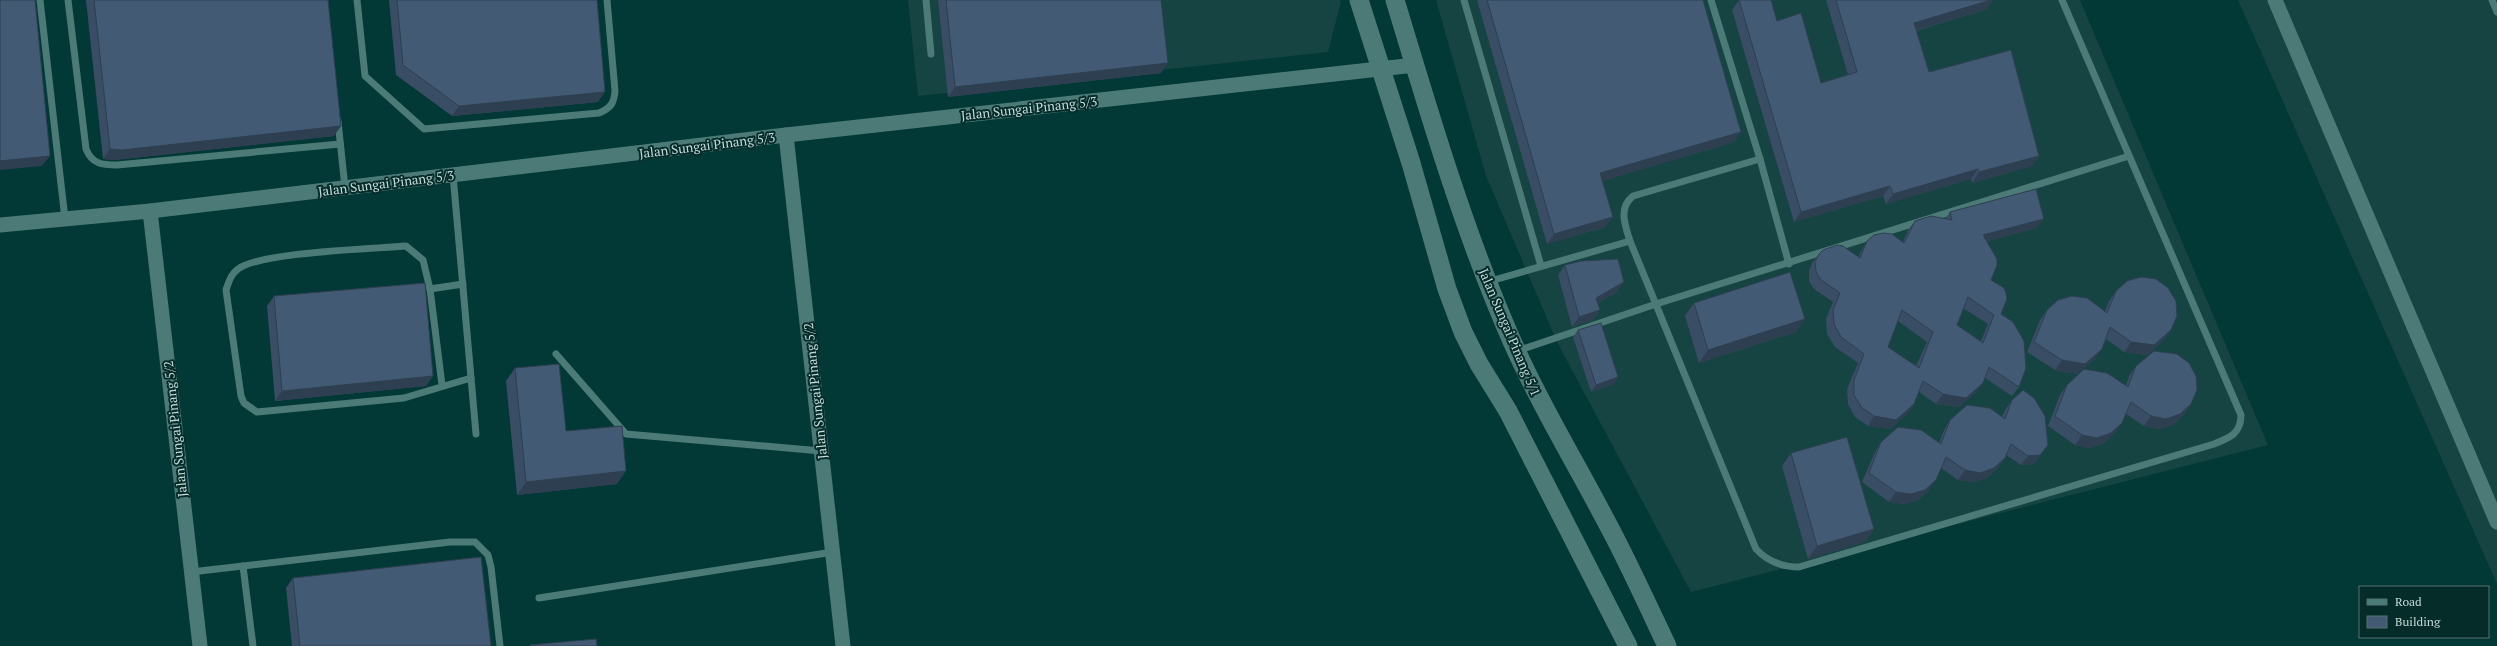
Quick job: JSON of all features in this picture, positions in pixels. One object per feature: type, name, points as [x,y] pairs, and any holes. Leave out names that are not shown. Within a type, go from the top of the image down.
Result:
[{"type":"street","points":[[1359,0],[1447,289],[1463,332],[1479,364],[1508,411],[1628,646]]},
{"type":"street","name":"Jalan Sungai Pinang 5/1","points":[[1395,0],[1438,142],[1487,282],[1536,394],[1615,538],[1667,646]]},
{"type":"street","points":[[2275,0],[2497,522]]},
{"type":"street","name":"Jalan Sungai Pinang 5/3","points":[[0,225],[150,211],[786,135],[1415,65]]},
{"type":"street","name":"Jalan Sungai Pinang 5/2","points":[[786,135],[843,646]]},
{"type":"street","name":"Jalan Sungai Pinang 5/2","points":[[150,211],[200,646]]},
{"type":"lane","points":[[40,0],[65,219]]},
{"type":"lane","points":[[68,0],[86,149],[94,161],[100,164],[117,165],[340,144]]},
{"type":"lane","points":[[357,0],[365,76],[424,129],[599,113],[608,109],[614,102],[615,91],[607,0]]},
{"type":"lane","points":[[926,0],[931,54]]},
{"type":"lane","points":[[1464,0],[1541,266]]},
{"type":"lane","points":[[1711,0],[1760,158],[1789,264]]},
{"type":"lane","points":[[1760,158],[1633,196],[1626,204],[1623,216],[1630,241],[1756,549],[1763,557],[1787,567],[1799,567],[2231,438],[2238,429],[2241,415],[2062,0]]},
{"type":"lane","points":[[2492,0],[2497,12]]},
{"type":"lane","points":[[337,113],[345,188]]},
{"type":"lane","points":[[1517,351],[1656,304],[1789,264],[2129,156]]},
{"type":"lane","points":[[453,175],[476,434]]},
{"type":"lane","points":[[1487,282],[1630,241]]},
{"type":"lane","points":[[442,385],[430,289],[423,260],[406,246],[269,258],[238,269],[230,277],[226,290],[241,396],[244,403],[257,412],[404,398],[442,385],[471,378]]},
{"type":"lane","points":[[430,289],[462,284]]},
{"type":"lane","points":[[556,354],[626,434],[821,451]]},
{"type":"lane","points":[[191,572],[450,542],[475,542],[488,555],[491,567],[500,646]]},
{"type":"lane","points":[[539,598],[833,552]]},
{"type":"lane","points":[[243,566],[253,646]]},
{"type":"shaded area","points":[[908,0],[1340,0],[1341,2],[1328,52],[918,96]]},
{"type":"shaded area","points":[[1436,0],[2080,0],[2268,445],[1691,592],[1557,342],[1486,176]]},
{"type":"shaded area","points":[[2238,0],[2497,0],[2497,584]]},
{"type":"building","points":[[0,0],[35,0],[50,156],[0,161]]},
{"type":"building","points":[[94,0],[328,0],[341,126],[122,150],[110,149]]},
{"type":"building","points":[[397,0],[597,0],[605,92],[459,106],[403,65]]},
{"type":"building","points":[[946,0],[1161,0],[1168,63],[955,87]]},
{"type":"building","points":[[1487,0],[1703,0],[1741,132],[1600,173],[1613,217],[1554,234]]},
{"type":"building","points":[[1739,0],[1771,0],[1777,21],[1801,13],[1821,83],[1857,72],[1836,0],[1991,0],[1914,23],[1929,72],[2011,50],[2039,156],[1979,172],[1978,169],[1893,194],[1890,186],[1801,212]]},
{"type":"building","points":[[2036,189],[2044,219],[1983,235],[1997,259],[1997,265],[1991,280],[2004,288],[2006,293],[2007,299],[2001,314],[2013,322],[2024,341],[2026,368],[2019,387],[1989,367],[1983,383],[1966,398],[1943,394],[1923,381],[1914,404],[1896,420],[1874,416],[1862,408],[1854,395],[1854,380],[1864,354],[1841,337],[1834,324],[1833,310],[1840,293],[1820,279],[1816,271],[1815,262],[1823,250],[1837,245],[1843,246],[1860,258],[1867,241],[1874,235],[1883,233],[1892,234],[1904,243],[1915,221],[1931,216],[1952,220],[1950,212]],"holes":[[[1968,297],[1994,315],[1983,343],[1957,325]],[[1902,310],[1933,332],[1919,368],[1888,347]]]},
{"type":"building","points":[[1618,259],[1624,282],[1596,298],[1600,310],[1579,317],[1565,265],[1581,261]]},
{"type":"building","points":[[1790,272],[1805,319],[1708,350],[1694,303]]},
{"type":"building","points":[[2141,277],[2156,279],[2168,288],[2176,301],[2177,316],[2171,330],[2154,345],[2131,342],[2110,327],[2102,349],[2085,364],[2062,360],[2034,342],[2047,310],[2058,300],[2072,296],[2087,298],[2107,313],[2116,291],[2127,281]]},
{"type":"building","points":[[425,283],[433,376],[282,391],[274,296]]},
{"type":"building","points":[[1601,323],[1618,377],[1596,385],[1578,330]]},
{"type":"building","points":[[2154,351],[2177,354],[2189,363],[2196,376],[2197,390],[2191,404],[2180,414],[2166,419],[2151,416],[2131,402],[2122,423],[2111,433],[2097,438],[2082,435],[2055,416],[2067,385],[2084,369],[2107,373],[2128,387],[2136,366]]},
{"type":"building","points":[[559,364],[566,431],[622,426],[626,471],[526,482],[515,368]]},
{"type":"building","points":[[2023,390],[2034,398],[2045,416],[2048,445],[2040,455],[2028,456],[2011,444],[2005,458],[1994,468],[1980,473],[1965,470],[1946,457],[1936,480],[1925,490],[1911,494],[1896,492],[1869,473],[1881,442],[1898,427],[1921,430],[1941,444],[1950,420],[1967,405],[1990,408],[2005,419],[2012,400]]},
{"type":"building","points":[[1847,437],[1874,529],[1817,546],[1791,453]]},
{"type":"building","points":[[481,557],[491,646],[300,646],[293,578]]},
{"type":"building","points":[[596,639],[597,646],[530,645]]}]
